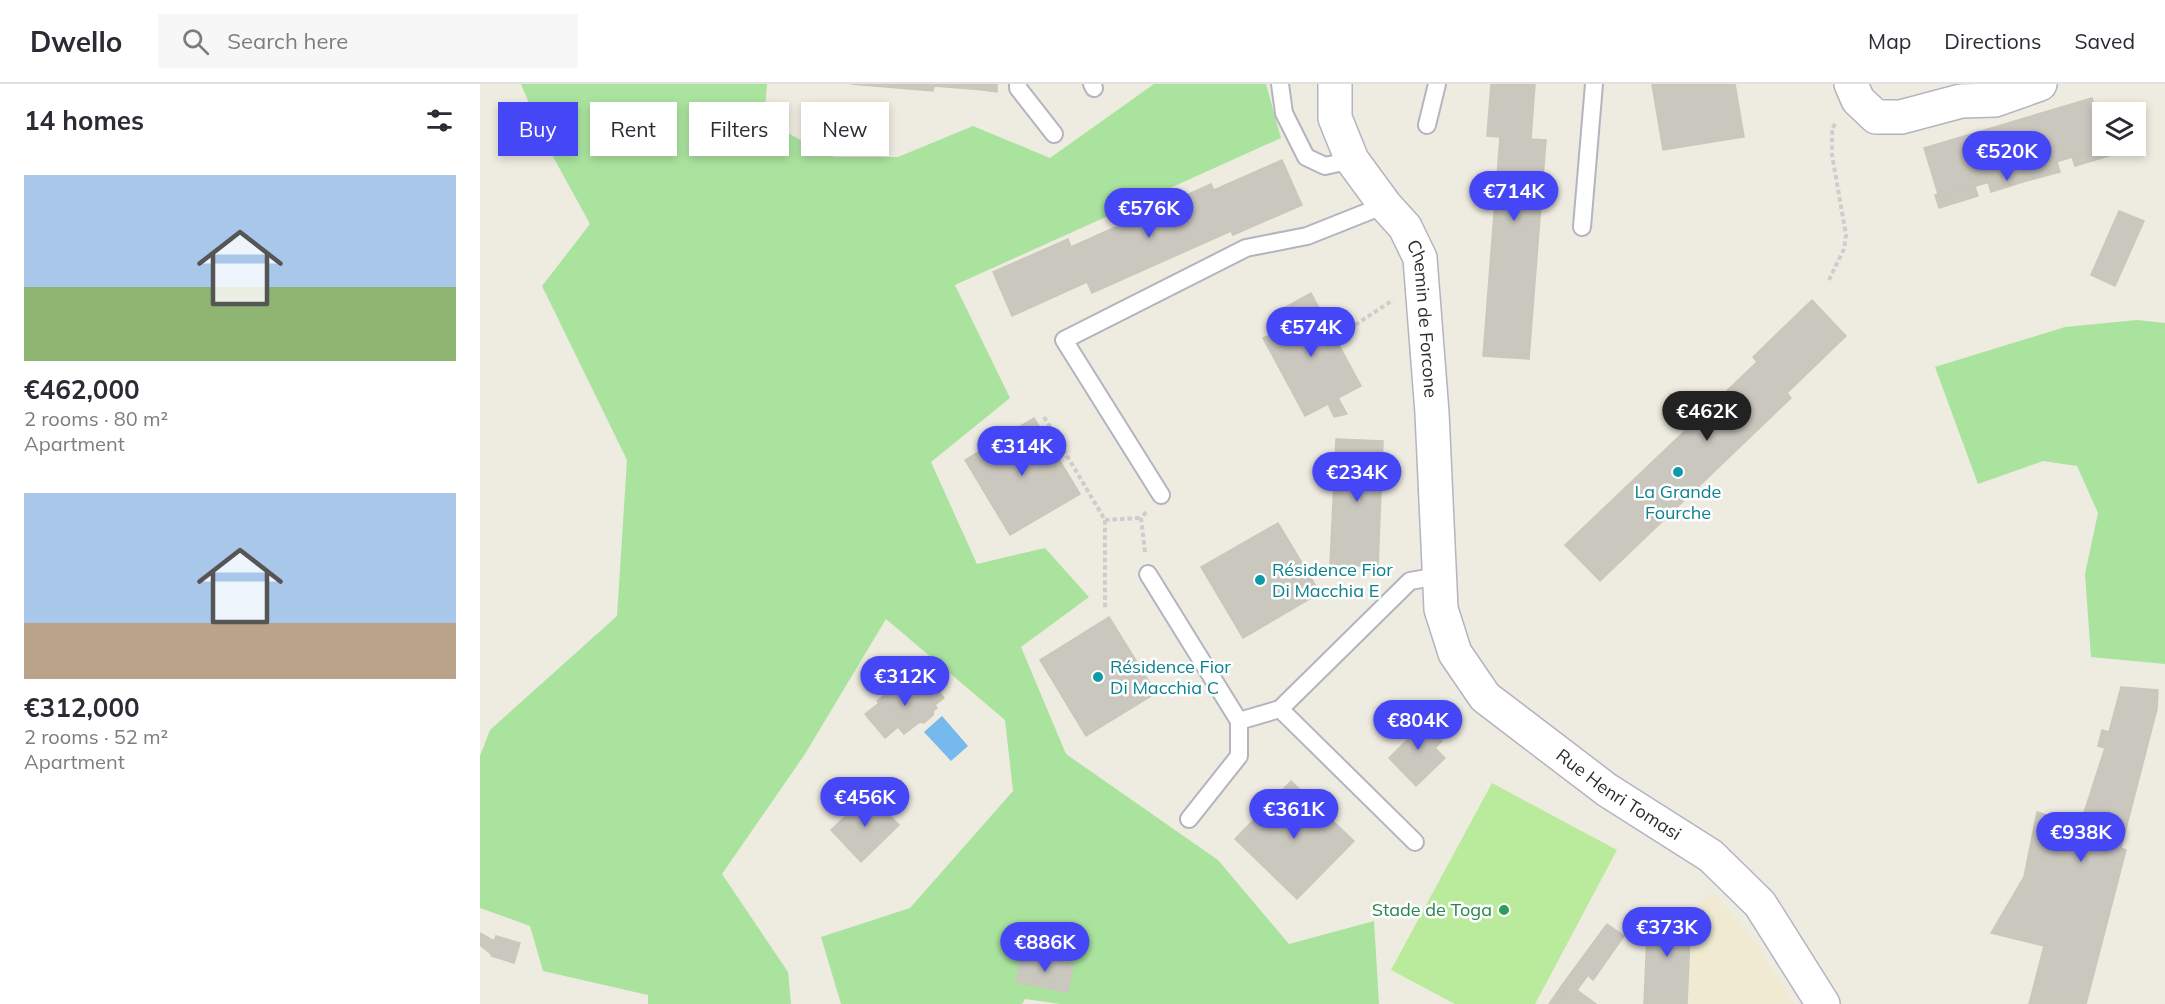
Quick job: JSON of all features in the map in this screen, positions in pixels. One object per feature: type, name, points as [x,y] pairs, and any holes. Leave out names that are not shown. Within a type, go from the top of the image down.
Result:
[{"type":"street","name":"Chemin de Forcone","points":[[1335,84],[1335,118],[1352,160],[1385,205],[1405,227],[1420,258],[1432,413],[1439,576]]},
{"type":"street","points":[[1854,92],[1876,117],[1901,117],[1972,92],[1995,100],[2040,84]]},
{"type":"street","name":"Rue Henri Tomasi","points":[[1439,576],[1441,609],[1455,653],[1485,697],[1607,790],[1711,856],[1760,904],[1823,1004]]},
{"type":"lane","points":[[1018,84],[1018,88],[1054,134]]},
{"type":"lane","points":[[1280,84],[1284,113],[1306,157],[1325,166],[1352,160]]},
{"type":"lane","points":[[1427,125],[1437,84]]},
{"type":"lane","points":[[1582,227],[1594,84]]},
{"type":"lane","points":[[1161,495],[1064,340],[1246,248],[1307,236],[1385,205]]},
{"type":"lane","points":[[1148,574],[1239,721],[1239,756],[1189,819]]},
{"type":"lane","points":[[1239,721],[1280,709],[1410,581],[1439,576]]},
{"type":"lane","points":[[1280,709],[1415,842]]},
{"type":"path","points":[[1829,280],[1844,249],[1846,235],[1832,155],[1832,128],[1854,92]]},
{"type":"path","points":[[1349,329],[1422,282]]},
{"type":"path","points":[[1044,417],[1105,520],[1106,608]]},
{"type":"path","points":[[1105,520],[1141,518],[1161,495]]},
{"type":"path","points":[[1141,518],[1148,574]]},
{"type":"shaded area","points":[[1712,891],[1755,941],[1794,1004],[1644,1004],[1648,911],[1691,912]]},
{"type":"green space","points":[[521,84],[767,84],[766,102],[689,102],[689,156],[789,156],[789,134],[801,140],[801,156],[898,157],[973,126],[1050,158],[1154,84],[1266,84],[1281,138],[955,285],[1010,398],[931,462],[977,564],[1045,548],[1089,597],[1021,647],[1066,754],[1218,860],[1289,944],[1374,921],[1379,1004],[1060,1004],[1025,999],[1022,1004],[841,1004],[821,937],[910,908],[1013,791],[1005,720],[886,619],[805,754],[722,874],[788,972],[791,1004],[648,1004],[648,995],[543,971],[530,926],[480,908],[480,756],[490,730],[617,616],[627,460],[542,286],[590,224],[553,156],[578,156],[578,102],[528,102]]},
{"type":"green space","points":[[2137,320],[2165,323],[2165,664],[2091,657],[2085,574],[2098,513],[2077,466],[2043,461],[1978,484],[1935,367],[2065,327]]},
{"type":"green space","name":"Stade de Toga","points":[[1492,783],[1617,850],[1535,1004],[1455,1004],[1391,970]]},
{"type":"water","points":[[942,716],[968,746],[951,761],[924,732]]},
{"type":"building","points":[[851,84],[983,84],[983,90],[934,86],[933,91]]},
{"type":"building","points":[[983,84],[997,84],[997,92],[983,90]]},
{"type":"building","points":[[1491,84],[1535,84],[1531,139],[1546,140],[1529,359],[1483,356],[1500,137],[1487,136]]},
{"type":"building","points":[[1652,84],[1735,84],[1744,137],[1663,150]]},
{"type":"building","points":[[2092,98],[2093,102],[2092,151],[1939,197],[1924,148]]},
{"type":"building","points":[[2092,151],[2092,156],[2109,156],[2075,166],[2072,157]]},
{"type":"building","points":[[1282,160],[1302,205],[1233,235],[1231,231],[1092,293],[1087,282],[1012,316],[993,272],[1068,239],[1071,247],[1211,184],[1214,190]]},
{"type":"building","points":[[2057,162],[2060,172],[2026,181],[2023,172]]},
{"type":"building","points":[[2023,172],[2026,181],[1991,192],[1988,182]]},
{"type":"building","points":[[1975,187],[1978,196],[1939,208],[1935,195],[1938,194],[1939,197]]},
{"type":"building","points":[[2119,211],[2144,221],[2115,286],[2091,275]]},
{"type":"building","points":[[1311,293],[1361,386],[1338,398],[1347,414],[1334,417],[1328,404],[1305,416],[1263,338],[1281,329],[1273,314]]},
{"type":"building","name":"La Grande Fourche","points":[[1812,300],[1846,336],[1787,393],[1791,398],[1600,581],[1565,545],[1757,362],[1753,357]]},
{"type":"building","points":[[1034,418],[1080,494],[1010,535],[965,460]]},
{"type":"building","points":[[1336,439],[1383,441],[1378,567],[1330,564]]},
{"type":"building","name":"Résidence Fior Di Macchia E","points":[[1278,523],[1320,593],[1243,638],[1201,567]]},
{"type":"building","name":"Résidence Fior Di Macchia C","points":[[1109,617],[1156,693],[1086,736],[1040,660]]},
{"type":"building","points":[[910,675],[919,686],[928,679],[944,698],[935,705],[937,708],[933,715],[924,723],[920,722],[904,734],[898,727],[885,738],[865,714],[879,703],[877,701]]},
{"type":"building","points":[[2121,687],[2158,690],[2157,709],[2121,848],[2126,850],[2086,1004],[2029,1004],[2044,946],[1991,933],[2024,877],[2037,812],[2080,825],[2105,748],[2098,746],[2102,730],[2109,732]]},
{"type":"building","points":[[1415,713],[1442,741],[1435,748],[1445,758],[1416,786],[1389,758],[1410,737],[1400,728]]},
{"type":"building","points":[[1291,781],[1354,841],[1297,899],[1235,839]]},
{"type":"building","points":[[869,794],[899,825],[861,862],[831,830]]},
{"type":"building","points":[[849,797],[857,806],[849,813],[841,805]]},
{"type":"building","points":[[1648,911],[1691,912],[1687,1004],[1644,1004]]},
{"type":"building","points":[[1607,924],[1624,936],[1593,980],[1588,975],[1577,990],[1596,1004],[1558,1004],[1556,1002],[1566,988],[1562,985]]},
{"type":"building","points":[[480,933],[494,941],[496,936],[520,943],[514,963],[491,956],[480,945]]},
{"type":"building","points":[[1022,954],[1073,964],[1068,992],[1016,982]]},
{"type":"building","points":[[1562,985],[1566,988],[1556,1002],[1558,1004],[1549,1004]]},
{"type":"place","name":"La Grande Fourche","points":[[1678,472]]},
{"type":"place","name":"Résidence Fior Di Macchia E","points":[[1260,580]]},
{"type":"place","name":"Résidence Fior Di Macchia C","points":[[1098,677]]},
{"type":"place","name":"Stade de Toga","points":[[1504,910]]}]
